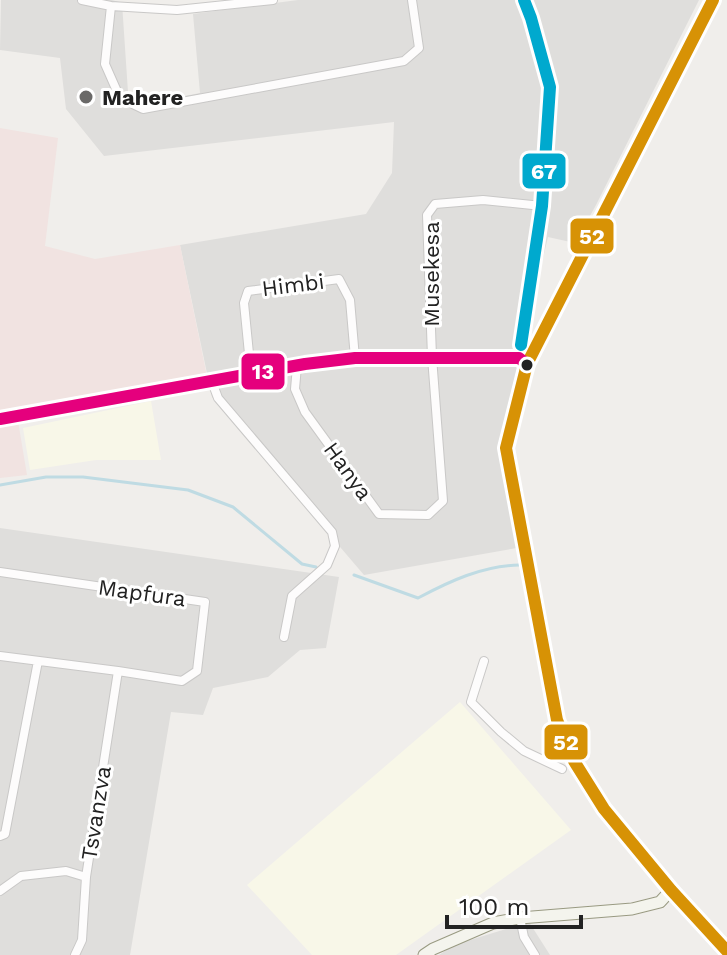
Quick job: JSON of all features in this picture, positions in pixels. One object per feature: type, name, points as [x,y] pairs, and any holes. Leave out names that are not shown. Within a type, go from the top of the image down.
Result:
[{"type":"street","points":[[82,0],[111,6],[177,10],[273,0]]},
{"type":"street","points":[[111,6],[105,64],[120,98],[143,109],[404,61],[419,48],[412,0]]},
{"type":"street","points":[[524,0],[550,87],[542,206],[523,361],[506,448],[557,720],[574,761],[604,809],[727,951]]},
{"type":"street","points":[[523,361],[713,0]]},
{"type":"street","name":"Musekesa","points":[[432,357],[427,215],[435,204],[483,200],[542,206]]},
{"type":"street","name":"Himbi","points":[[251,374],[244,303],[248,291],[339,279],[350,300],[355,358]]},
{"type":"street","name":"Hanya","points":[[297,366],[295,389],[305,412],[379,514],[428,515],[443,501],[432,357]]},
{"type":"street","points":[[0,419],[355,358],[523,361]]},
{"type":"street","points":[[212,382],[218,398],[332,532],[335,546],[327,565],[292,596],[284,637]]},
{"type":"street","name":"Mapfura","points":[[0,572],[205,602],[197,671],[182,681],[0,656]]},
{"type":"street","points":[[3,835],[38,661]]},
{"type":"street","points":[[484,661],[471,702],[524,751],[562,769]]},
{"type":"street","name":"Tsvanzva","points":[[75,955],[82,940],[86,877],[118,671]]},
{"type":"street","points":[[0,891],[21,876],[66,871],[86,877]]},
{"type":"street","points":[[432,953],[493,923],[632,909],[660,902],[671,890]]},
{"type":"street","points":[[520,918],[524,937],[535,955]]},
{"type":"shaded area","points":[[1,0],[112,0],[122,3],[129,107],[200,93],[193,14],[298,0],[699,0],[575,243],[548,237],[506,415],[528,546],[364,575],[212,397],[180,245],[366,214],[392,173],[394,122],[104,156],[66,109],[60,58],[0,50]]},
{"type":"shaded area","points":[[0,128],[58,138],[45,246],[95,259],[180,245],[209,386],[18,421],[27,475],[0,478]]},
{"type":"shaded area","points":[[151,401],[161,460],[96,460],[30,470],[23,428]]},
{"type":"shaded area","points":[[0,528],[339,577],[326,648],[300,650],[268,677],[213,688],[203,715],[171,712],[130,955],[0,955]]},
{"type":"shaded area","points":[[460,702],[571,830],[396,955],[312,955],[247,885]]},
{"type":"shaded area","points":[[529,922],[550,955],[439,955],[454,945]]},
{"type":"waterway","points":[[0,485],[46,477],[83,477],[188,490],[233,507],[302,564],[316,567]]},
{"type":"waterway","points":[[354,575],[418,598],[467,576],[492,568],[519,565]]},
{"type":"transit line","name":"67","points":[[521,345],[542,206],[550,87],[524,0]]},
{"type":"transit line","name":"52","points":[[713,0],[527,364],[506,448],[557,720],[574,761],[604,809],[727,951]]},
{"type":"transit line","name":"13","points":[[0,419],[305,364],[355,358],[519,358],[527,364]]},
{"type":"place","name":"Mahere","points":[[86,97]]}]
